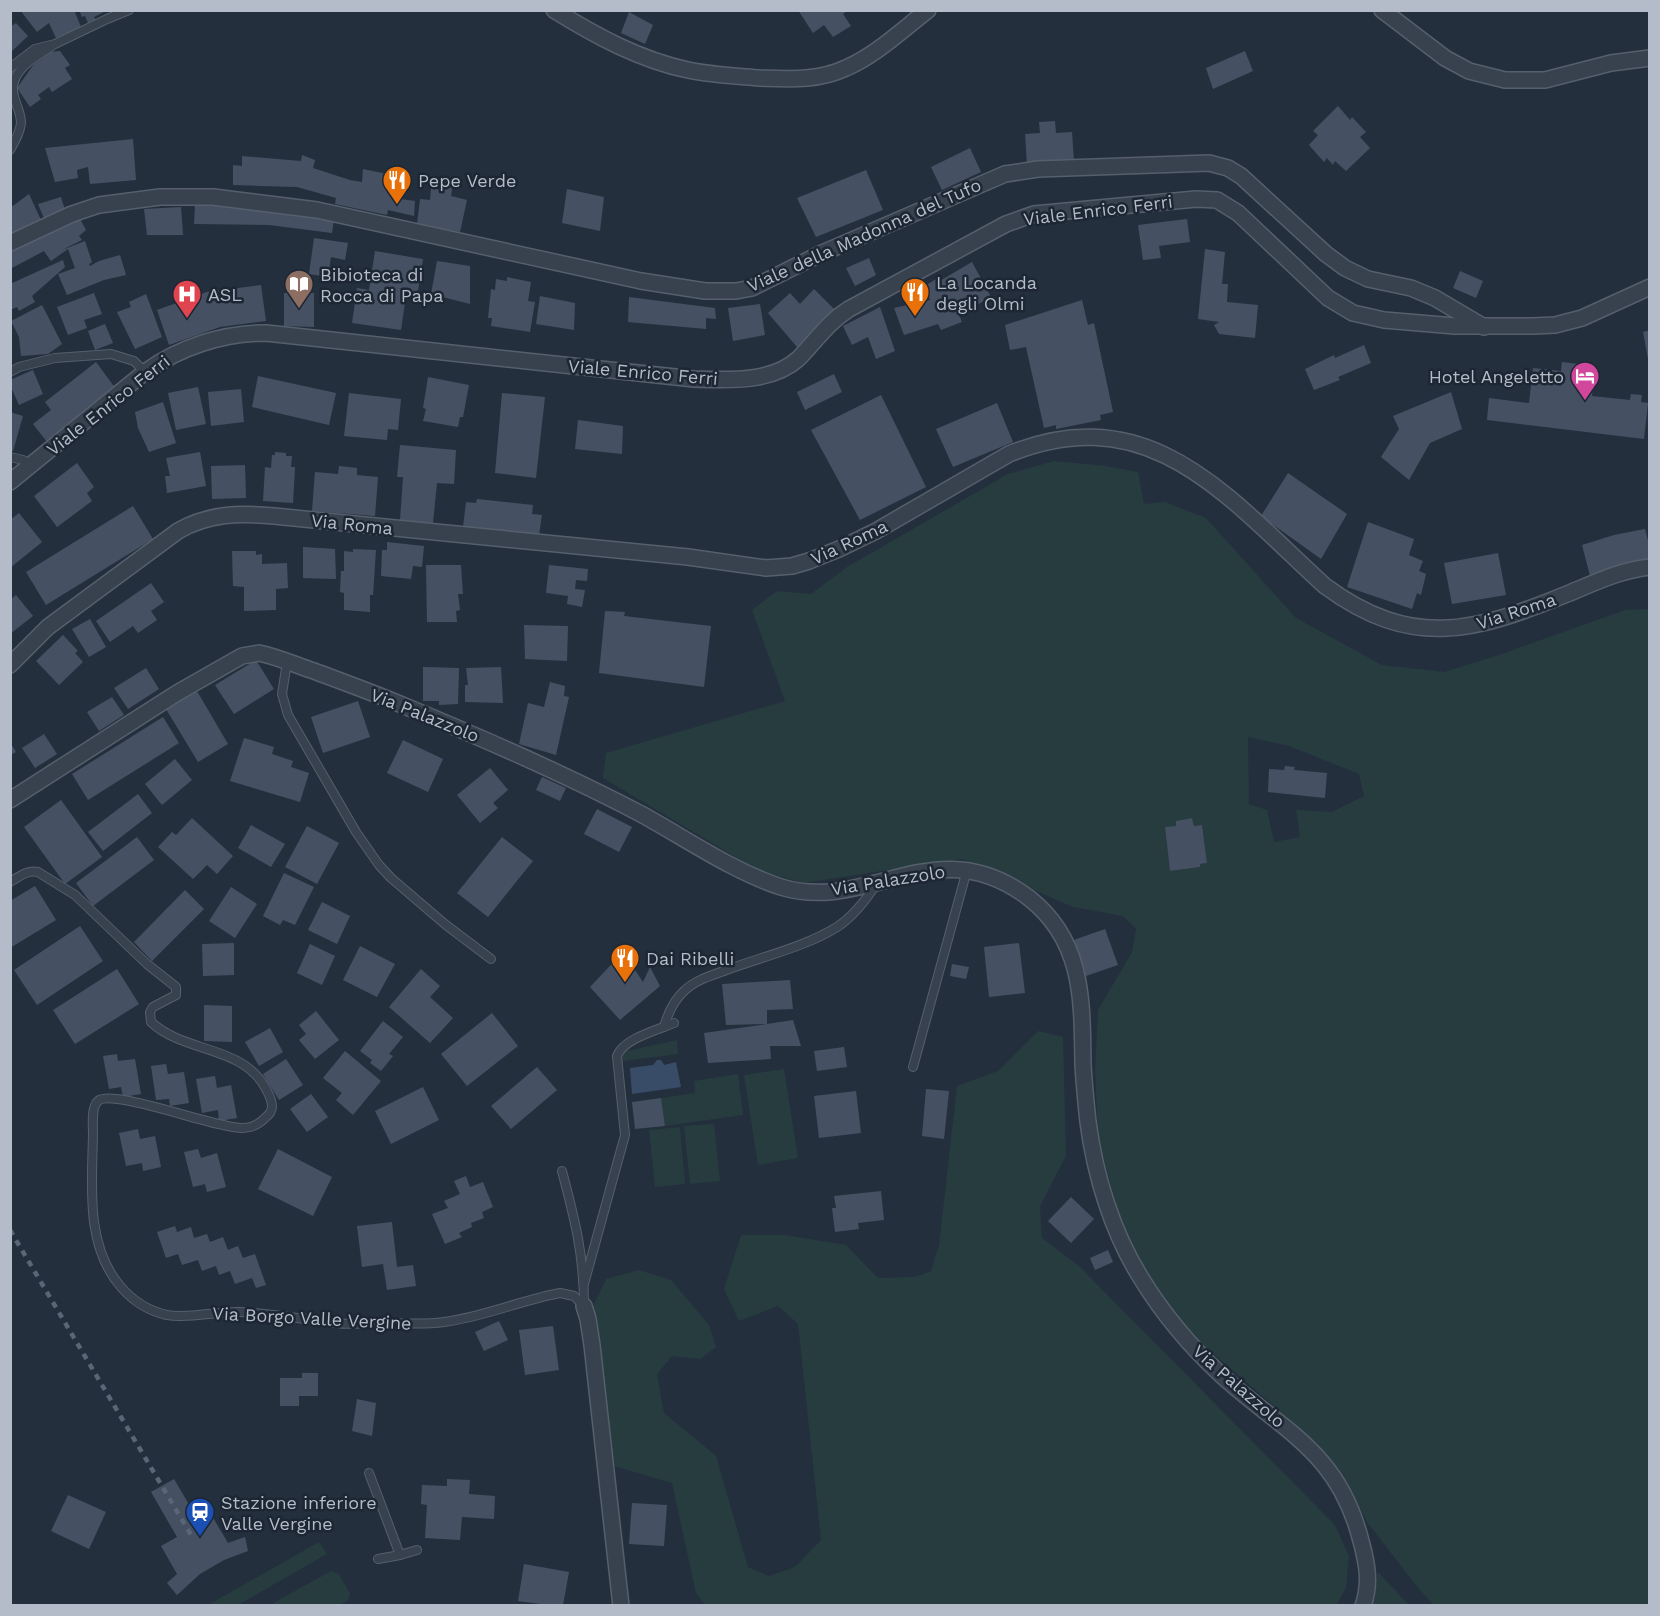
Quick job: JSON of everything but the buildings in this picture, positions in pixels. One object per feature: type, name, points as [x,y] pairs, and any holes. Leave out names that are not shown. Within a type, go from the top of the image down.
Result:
[{"type":"street","points":[[554,10],[613,43],[678,68],[714,74],[784,79],[824,76],[849,67],[928,10]]},
{"type":"street","points":[[1382,10],[1445,58],[1470,71],[1505,80],[1545,80],[1604,65],[1650,58]]},
{"type":"street","name":"Viale della Madonna del Tufo","points":[[10,243],[72,214],[99,205],[135,199],[200,196],[258,201],[317,210],[641,281],[726,292],[752,288],[820,254],[1005,174],[1038,169],[1209,163],[1228,168],[1241,176],[1326,254],[1345,268],[1368,279],[1411,288],[1436,298],[1484,327]]},
{"type":"street","name":"Viale Enrico Ferri","points":[[10,482],[145,372],[167,357],[190,347],[239,334],[266,333],[694,379],[736,379],[775,373],[798,359],[835,320],[854,306],[886,291],[1015,219],[1034,214],[1204,198],[1223,202],[1238,213],[1328,298],[1353,313],[1370,318],[1415,324],[1484,327],[1547,325],[1571,321],[1596,312],[1650,287]]},
{"type":"street","name":"Via Roma","points":[[10,665],[54,622],[178,531],[212,516],[225,514],[274,516],[688,557],[749,566],[779,567],[808,561],[846,546],[1009,454],[1036,445],[1084,437],[1108,438],[1138,444],[1182,463],[1211,483],[1343,599],[1369,614],[1413,626],[1448,629],[1478,625],[1532,608],[1614,574],[1650,567]]},
{"type":"street","name":"Via Palazzolo","points":[[10,800],[149,710],[242,656],[259,653],[374,693],[537,762],[644,816],[737,868],[776,885],[796,890],[821,891],[853,887],[929,870],[967,870],[991,877],[1010,886],[1034,903],[1056,927],[1072,958],[1082,994],[1084,1088],[1094,1155],[1115,1226],[1136,1270],[1166,1316],[1201,1355],[1225,1379],[1297,1436],[1322,1460],[1346,1498],[1360,1537],[1368,1579],[1363,1605]]},
{"type":"street","points":[[584,1306],[592,1345],[621,1605]]},
{"type":"lane","points":[[10,150],[21,123],[13,95],[13,82],[20,70],[55,44],[129,10]]},
{"type":"lane","points":[[10,68],[35,49],[55,44]]},
{"type":"lane","points":[[10,372],[19,367],[55,358],[111,354],[134,361],[145,372]]},
{"type":"lane","points":[[10,457],[23,460],[31,465]]},
{"type":"lane","points":[[287,662],[282,694],[288,716],[371,855],[396,883],[446,925],[491,958]]},
{"type":"lane","points":[[913,1067],[967,870]]},
{"type":"lane","name":"Via Borgo Valle Vergine","points":[[10,882],[25,873],[38,872],[75,895],[147,964],[176,987],[176,995],[153,1007],[149,1017],[151,1022],[166,1033],[241,1062],[260,1079],[273,1104],[269,1115],[256,1125],[245,1128],[221,1125],[128,1101],[105,1098],[96,1103],[93,1125],[94,1227],[105,1263],[122,1289],[140,1304],[169,1315],[239,1312],[352,1324],[453,1321],[560,1293],[574,1296],[584,1306]]},
{"type":"lane","points":[[664,1027],[671,1008],[691,985],[831,930],[847,920],[858,909],[878,881]]},
{"type":"lane","points":[[584,1284],[625,1135],[617,1056],[628,1043],[674,1023]]},
{"type":"lane","points":[[562,1171],[580,1241],[584,1306]]},
{"type":"lane","points":[[369,1473],[400,1555]]},
{"type":"lane","points":[[378,1559],[417,1550]]},
{"type":"green space","points":[[1054,461],[1138,472],[1144,504],[1165,502],[1206,518],[1296,618],[1382,665],[1444,672],[1625,610],[1649,609],[1649,1605],[1434,1605],[1367,1522],[1347,1483],[1317,1443],[1189,1333],[1149,1280],[1122,1226],[1098,1138],[1095,1070],[1098,1010],[1132,952],[1136,929],[1123,916],[1073,907],[962,859],[803,883],[757,870],[603,778],[606,753],[785,701],[752,610],[777,591],[811,594],[847,567],[1008,474]],"holes":[[[1248,737],[1289,746],[1359,774],[1364,796],[1332,812],[1296,810],[1300,837],[1274,842],[1267,810],[1249,804]],[[1192,818],[1194,826],[1202,825],[1207,863],[1200,864],[1200,867],[1170,871],[1165,828],[1176,826],[1177,821]]]},
{"type":"green space","points":[[1038,1031],[1063,1037],[1066,1156],[1040,1206],[1042,1238],[1079,1266],[1335,1525],[1349,1556],[1346,1588],[1336,1606],[705,1605],[696,1593],[672,1483],[614,1466],[591,1311],[606,1279],[639,1270],[671,1280],[709,1325],[716,1347],[700,1359],[672,1356],[657,1374],[664,1413],[716,1456],[748,1567],[769,1576],[795,1567],[821,1540],[798,1324],[778,1306],[739,1321],[724,1289],[741,1235],[785,1235],[846,1245],[878,1278],[915,1277],[931,1271],[939,1245],[957,1086],[998,1071]]},
{"type":"green space","points":[[677,1040],[678,1054],[623,1061],[622,1052]]},
{"type":"green space","points":[[784,1069],[798,1158],[758,1165],[744,1075]]},
{"type":"green space","points":[[738,1074],[743,1115],[665,1126],[661,1098],[695,1093],[694,1081]]},
{"type":"green space","points":[[714,1124],[720,1181],[690,1184],[684,1126]]},
{"type":"green space","points":[[680,1127],[685,1184],[655,1187],[649,1130]]},
{"type":"green space","points":[[319,1542],[327,1554],[238,1605],[208,1605]]},
{"type":"green space","points":[[331,1571],[339,1574],[350,1594],[348,1600],[340,1605],[270,1605]]},
{"type":"green space","points":[[1378,1572],[1409,1605],[1373,1605]]},
{"type":"water","points":[[657,1060],[661,1060],[664,1065],[676,1062],[681,1087],[632,1094],[630,1068],[653,1065]]},
{"type":"railway","points":[[10,1230],[191,1535]]},
{"type":"place","name":"Pepe Verde","points":[[397,206]]},
{"type":"place","name":"Bibioteca di Rocca di Papa","points":[[299,310]]},
{"type":"place","name":"La Locanda degli Olmi","points":[[915,318]]},
{"type":"place","name":"ASL","points":[[187,320]]},
{"type":"place","name":"Hotel Angeletto","points":[[1585,402]]},
{"type":"place","name":"Dai Ribelli","points":[[625,984]]},
{"type":"place","name":"Stazione inferiore Valle Vergine","points":[[200,1538]]}]
